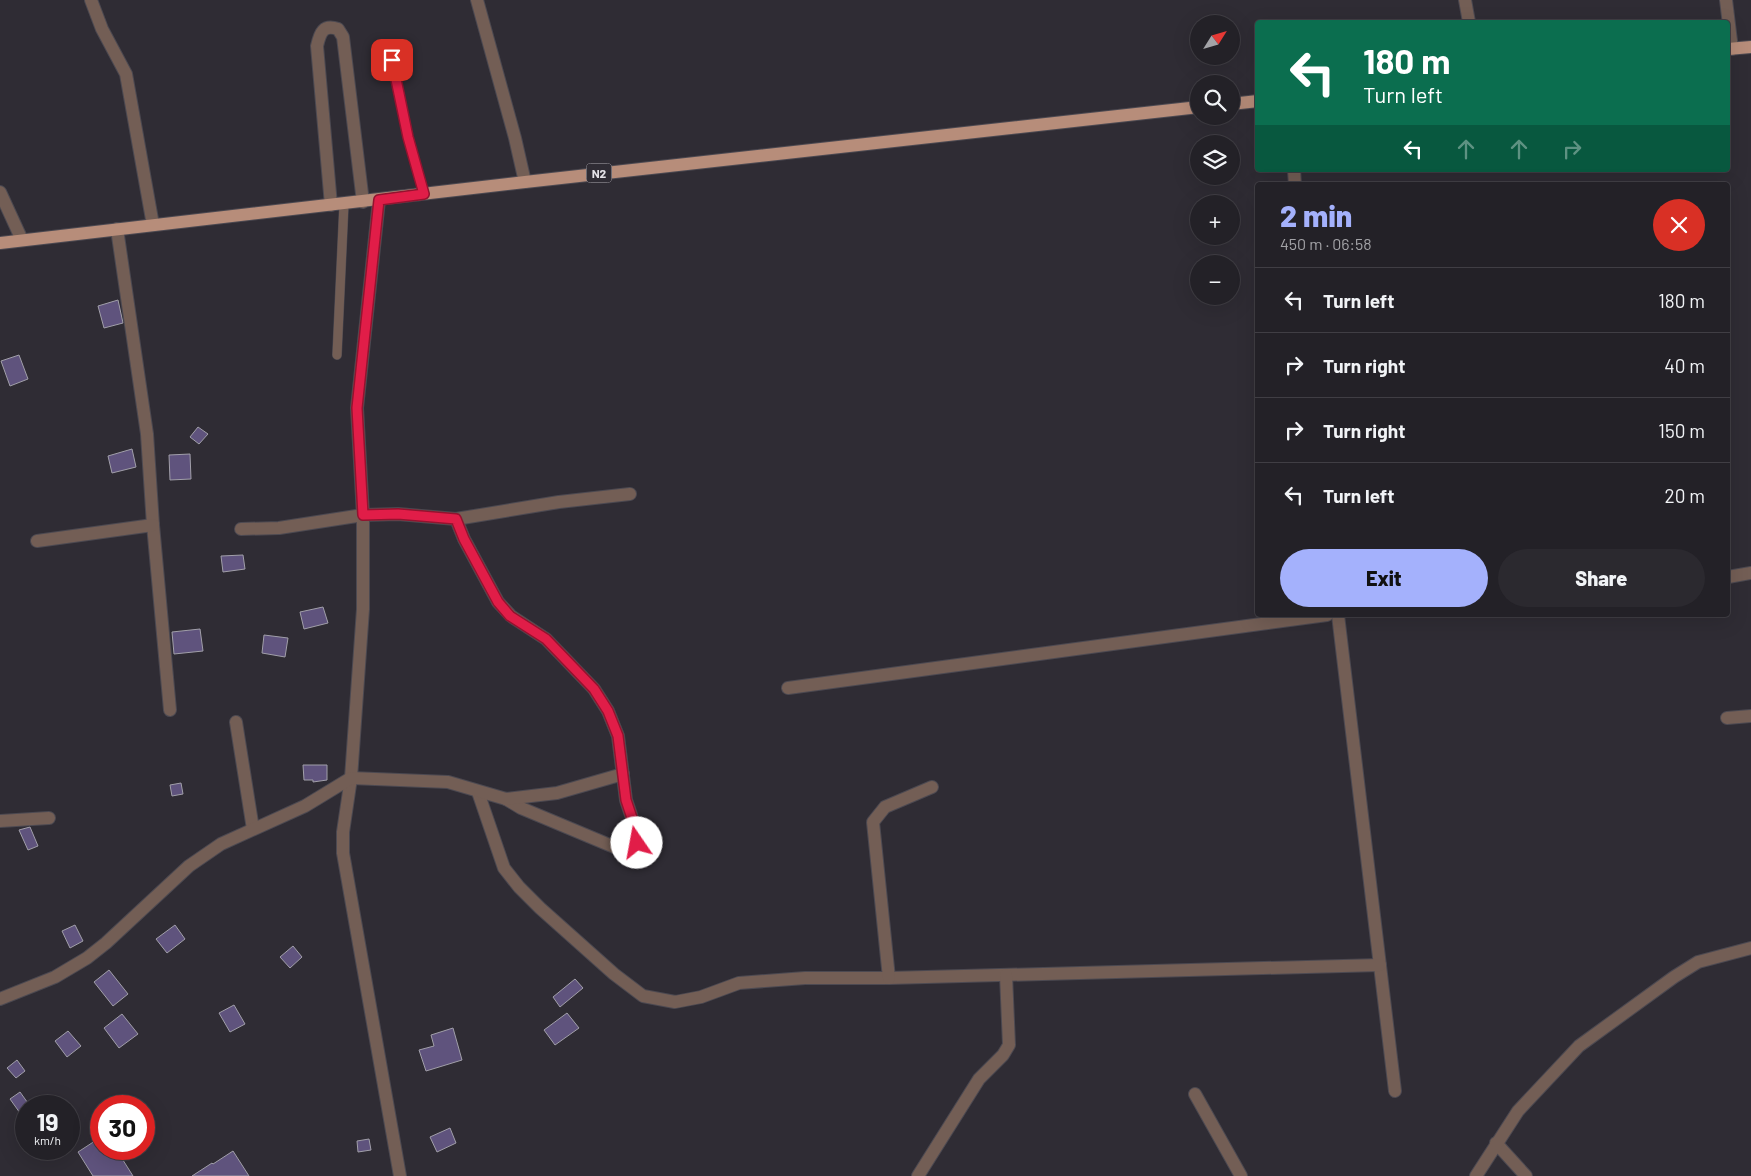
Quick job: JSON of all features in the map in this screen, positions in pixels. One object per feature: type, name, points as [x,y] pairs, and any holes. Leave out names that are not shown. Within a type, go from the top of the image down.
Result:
[{"type":"main road","points":[[1730,49],[1751,47]]},
{"type":"main road","points":[[1240,103],[1255,101]]},
{"type":"main road","name":"N2","points":[[0,243],[1190,108]]},
{"type":"street","points":[[91,0],[102,29],[126,74],[153,225]]},
{"type":"street","points":[[477,0],[515,138],[525,182]]},
{"type":"street","points":[[1465,0],[1469,20]]},
{"type":"street","points":[[1726,0],[1728,20]]},
{"type":"street","points":[[331,205],[317,46],[319,35],[330,26],[338,29],[343,36],[363,202]]},
{"type":"street","points":[[0,192],[22,240]]},
{"type":"street","points":[[379,200],[357,408],[363,515],[363,609],[351,778],[343,832],[343,853],[400,1176]]},
{"type":"street","points":[[117,229],[147,434],[153,525],[170,710]]},
{"type":"street","points":[[241,529],[279,528],[363,515],[398,514],[456,519],[559,502],[630,494]]},
{"type":"street","points":[[0,999],[55,977],[86,958],[106,943],[189,866],[221,844],[305,806],[351,778],[448,782],[506,799],[521,808],[619,849],[630,849],[637,843],[638,836],[626,800],[618,736],[608,711],[594,689],[546,639],[510,616],[498,602],[464,539],[456,519]]},
{"type":"street","points":[[37,540],[153,525]]},
{"type":"street","points":[[1730,577],[1751,574]]},
{"type":"street","points":[[788,688],[1312,617]]},
{"type":"street","points":[[1338,617],[1395,1092]]},
{"type":"street","points":[[1727,718],[1751,716]]},
{"type":"street","points":[[236,722],[253,829]]},
{"type":"street","points":[[506,799],[557,792],[623,774]]},
{"type":"street","points":[[889,978],[874,822],[885,807],[932,787]]},
{"type":"street","points":[[478,792],[504,868],[519,887],[614,974],[643,996],[674,1002],[701,997],[739,983],[805,978],[889,978],[1380,965]]},
{"type":"street","points":[[0,821],[49,818]]},
{"type":"street","points":[[1476,1176],[1518,1111],[1579,1046],[1666,982],[1698,962],[1751,948]]},
{"type":"street","points":[[918,1176],[979,1079],[1007,1048],[1010,1040],[1006,975]]},
{"type":"street","points":[[1195,1094],[1241,1176]]},
{"type":"street","points":[[1496,1143],[1526,1176]]},
{"type":"lane","points":[[388,44],[408,137],[424,194]]},
{"type":"lane","points":[[337,355],[344,204]]},
{"type":"building","points":[[118,300],[123,323],[104,328],[98,306]]},
{"type":"building","points":[[19,355],[28,379],[10,386],[1,361]]},
{"type":"building","points":[[198,427],[208,434],[199,444],[190,437]]},
{"type":"building","points":[[132,449],[136,467],[112,473],[108,456]]},
{"type":"building","points":[[190,454],[191,479],[170,480],[169,455]]},
{"type":"building","points":[[243,555],[245,569],[223,572],[221,556]]},
{"type":"building","points":[[323,607],[328,623],[304,629],[300,612]]},
{"type":"building","points":[[200,629],[203,651],[174,654],[172,632]]},
{"type":"building","points":[[264,635],[288,638],[285,657],[262,653]]},
{"type":"building","points":[[303,765],[327,765],[327,780],[313,782],[313,780],[304,780]]},
{"type":"building","points":[[181,783],[183,794],[172,796],[170,785]]},
{"type":"building","points":[[30,827],[38,846],[28,850],[19,830]]},
{"type":"building","points":[[75,925],[83,941],[70,948],[62,931]]},
{"type":"building","points":[[175,925],[185,939],[167,953],[156,939]]},
{"type":"building","points":[[293,946],[302,957],[290,968],[280,957]]},
{"type":"building","points":[[109,970],[128,994],[113,1006],[94,982]]},
{"type":"building","points":[[575,979],[583,988],[560,1007],[553,997]]},
{"type":"building","points":[[234,1005],[245,1024],[230,1032],[219,1013]]},
{"type":"building","points":[[567,1013],[579,1028],[555,1045],[544,1030]]},
{"type":"building","points":[[122,1014],[138,1034],[119,1048],[104,1028]]},
{"type":"building","points":[[453,1028],[462,1060],[426,1071],[419,1050],[434,1046],[431,1035]]},
{"type":"building","points":[[68,1031],[81,1046],[67,1057],[55,1041]]},
{"type":"building","points":[[17,1060],[25,1071],[16,1078],[7,1068]]},
{"type":"building","points":[[15,1096],[15,1106],[10,1099]]},
{"type":"building","points":[[450,1128],[456,1143],[437,1152],[430,1137]]},
{"type":"building","points":[[369,1139],[371,1150],[358,1152],[357,1141]]},
{"type":"building","points":[[90,1144],[90,1160],[123,1160],[133,1176],[93,1176],[80,1155],[80,1151]]},
{"type":"building","points":[[233,1151],[249,1176],[192,1176],[213,1164]]},
{"type":"route","points":[[392,60],[408,137],[424,194],[379,200],[357,408],[363,515],[398,514],[456,519],[477,566],[498,602],[510,616],[526,624],[546,639],[562,658],[594,689],[608,711],[618,736],[626,800],[638,836],[637,843]]}]
